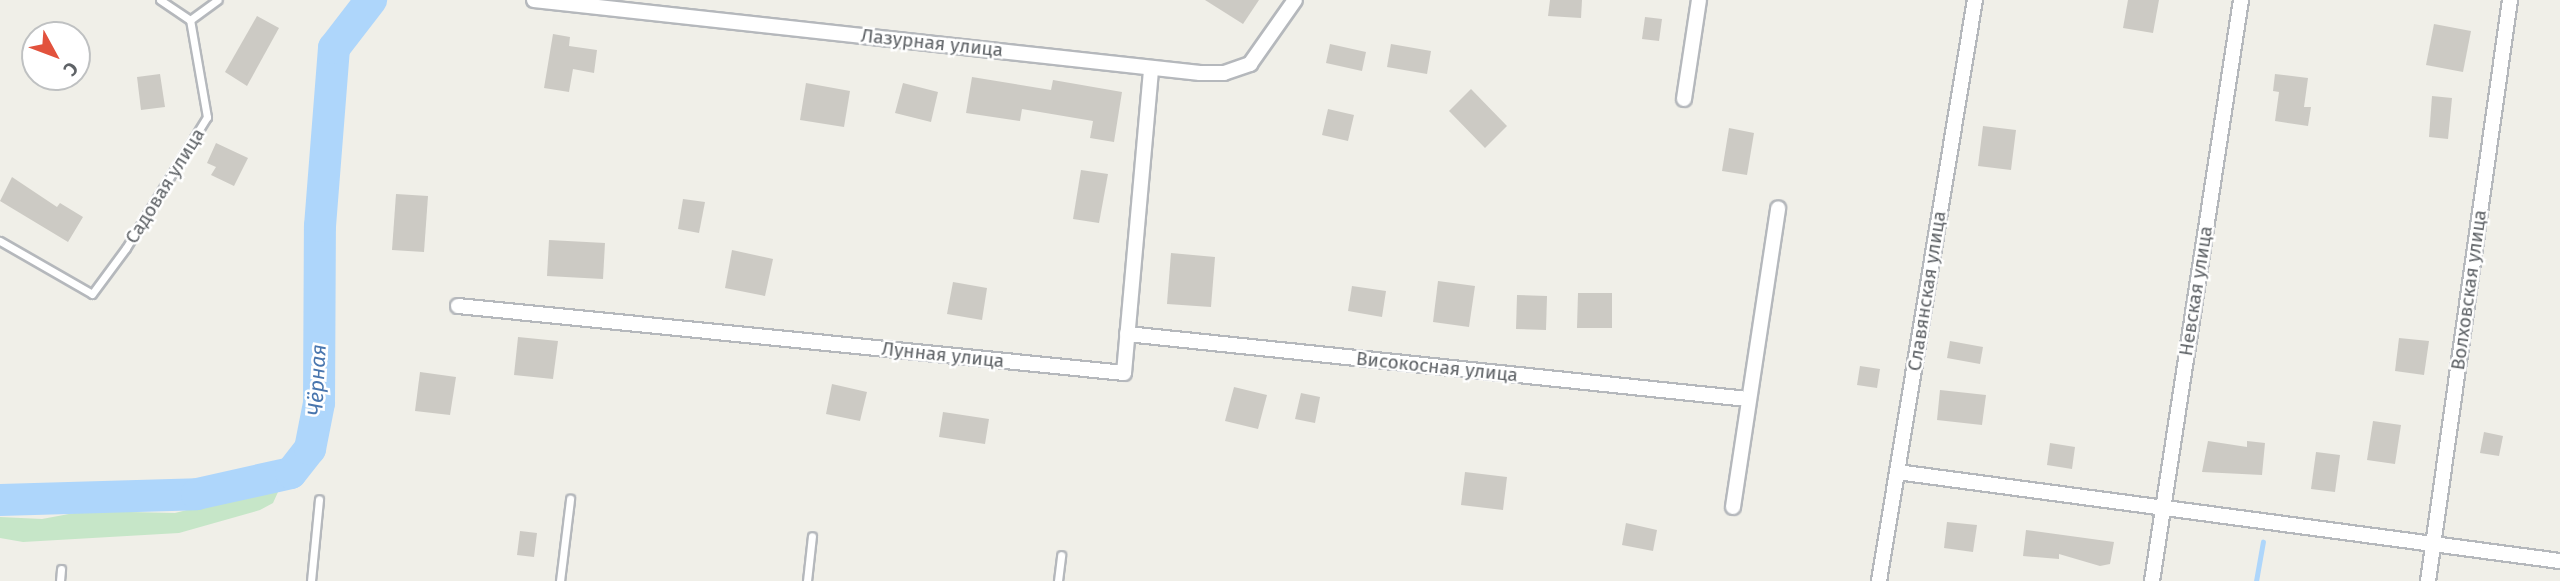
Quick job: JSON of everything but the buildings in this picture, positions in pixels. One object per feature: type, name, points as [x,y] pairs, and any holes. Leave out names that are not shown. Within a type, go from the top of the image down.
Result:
[{"type":"street","name":"Лазурная улица","points":[[534,0],[1151,69],[1224,73],[1250,64],[1295,0]]},
{"type":"street","points":[[1684,99],[1699,0]]},
{"type":"street","name":"Славянская улица","points":[[1879,581],[1975,0]]},
{"type":"street","name":"Невская улица","points":[[2152,581],[2241,0]]},
{"type":"street","name":"Волховская улица","points":[[2428,581],[2510,0]]},
{"type":"street","name":"Лунная улица","points":[[458,306],[1124,373],[1151,69]]},
{"type":"street","points":[[1733,507],[1747,399],[1778,208]]},
{"type":"street","name":"Високосная улица","points":[[1127,334],[1747,399]]},
{"type":"street","points":[[1898,472],[2163,511],[2432,547],[2560,561]]},
{"type":"lane","points":[[160,0],[190,20],[218,0]]},
{"type":"lane","name":"Садовая улица","points":[[0,241],[92,294],[126,248],[207,117],[190,20]]},
{"type":"lane","points":[[310,581],[319,499]]},
{"type":"lane","points":[[560,581],[570,499]]},
{"type":"lane","points":[[807,581],[812,536]]},
{"type":"lane","points":[[1058,581],[1061,555]]},
{"type":"lane","points":[[60,581],[61,569]]},
{"type":"green space","points":[[263,491],[278,492],[273,503],[260,510],[179,533],[23,542],[0,538],[0,517],[42,519],[85,511],[175,513]]},
{"type":"waterway","name":"Чёрная","points":[[0,500],[197,494],[291,473],[310,449],[319,403],[320,226],[334,48],[371,0]]},
{"type":"waterway","points":[[2256,581],[2263,542]]}]
